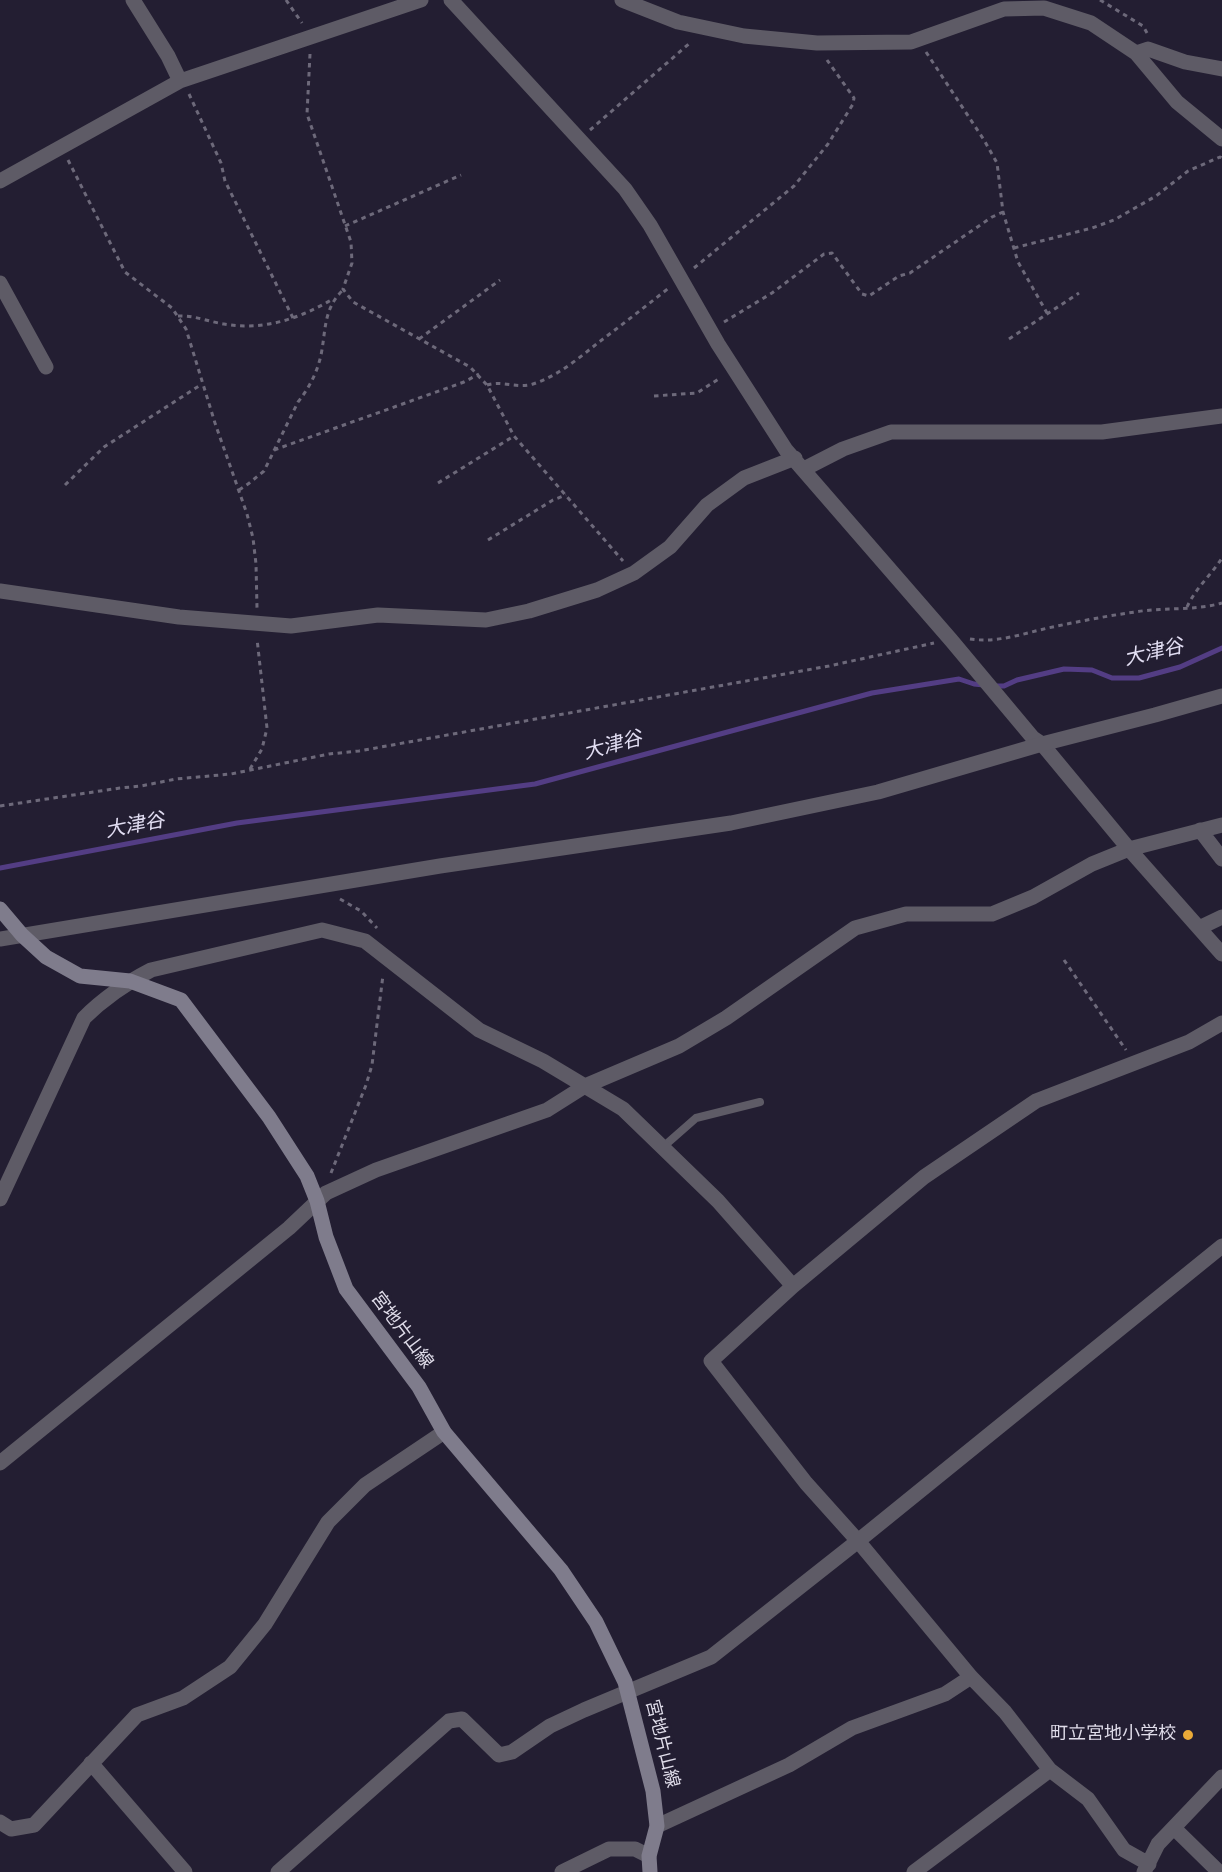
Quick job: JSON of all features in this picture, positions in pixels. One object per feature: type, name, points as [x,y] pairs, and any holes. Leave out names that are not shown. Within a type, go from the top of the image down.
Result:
[{"type":"main road","name":"宮地片山線","points":[[1,910],[22,935],[46,957],[80,976],[130,981],[181,1000],[269,1117],[322,1197],[326,1237],[346,1289],[419,1387],[444,1432],[561,1570],[596,1622],[628,1691],[654,1791],[657,1826],[649,1856],[650,1872]]},
{"type":"street","points":[[133,0],[168,56],[180,81]]},
{"type":"street","points":[[0,181],[180,81],[421,0]]},
{"type":"street","points":[[451,0],[625,189],[650,225],[710,330],[786,450],[1222,954]]},
{"type":"street","points":[[622,0],[678,22],[744,36],[817,43],[911,42],[1004,9],[1044,8],[1090,23],[1140,52],[1177,102],[1222,139]]},
{"type":"street","points":[[1140,52],[1148,49],[1185,62],[1222,69]]},
{"type":"street","points":[[0,283],[46,367]]},
{"type":"street","points":[[0,591],[179,617],[291,626],[378,615],[486,620],[529,611],[597,590],[634,573],[670,547],[707,505],[744,478],[800,464],[891,432],[1102,432],[1222,416]]},
{"type":"street","points":[[0,939],[315,887],[731,823],[878,792],[1038,741],[1155,715],[1222,696]]},
{"type":"street","points":[[0,1463],[289,1228],[322,1197],[376,1170],[547,1110],[585,1086],[679,1046],[726,1018],[855,928],[906,914],[992,914],[1033,897],[1092,864],[1129,849],[1222,825]]},
{"type":"street","points":[[1200,830],[1222,859]]},
{"type":"street","points":[[1199,928],[1222,917]]},
{"type":"street","points":[[0,1199],[84,1018],[100,1002],[130,981],[152,970],[321,930],[365,941],[479,1029],[543,1061],[623,1109],[718,1201],[793,1286]]},
{"type":"street","points":[[1222,1023],[1189,1042],[1036,1101],[924,1177],[793,1286],[711,1361],[806,1483],[858,1540],[971,1677],[1005,1712],[1050,1770],[1088,1799],[1124,1850],[1147,1868],[1158,1845],[1222,1777]]},
{"type":"street","points":[[278,1872],[449,1721],[462,1719],[499,1755],[512,1752],[550,1726],[711,1657],[1222,1246]]},
{"type":"street","points":[[0,1822],[11,1829],[34,1825],[137,1715],[183,1698],[230,1667],[265,1624],[328,1522],[365,1485],[444,1432]]},
{"type":"street","points":[[657,1826],[789,1765],[852,1728],[945,1694],[971,1677]]},
{"type":"street","points":[[91,1763],[185,1872]]},
{"type":"street","points":[[914,1872],[1050,1770]]},
{"type":"street","points":[[1174,1828],[1219,1872]]},
{"type":"street","points":[[562,1872],[609,1849],[635,1849],[649,1856]]},
{"type":"lane","points":[[663,1147],[696,1118],[760,1102]]},
{"type":"path","points":[[178,316],[246,328],[281,322],[333,299],[343,289],[352,263],[351,242],[307,114],[310,38],[308,31],[286,0]]},
{"type":"path","points":[[1100,0],[1143,26],[1147,31],[1148,41],[1140,52]]},
{"type":"path","points":[[579,139],[691,42],[701,27]]},
{"type":"path","points":[[919,40],[935,69],[984,140],[997,163],[1003,212],[1014,248],[1023,272],[1047,313]]},
{"type":"path","points":[[487,385],[493,383],[518,387],[530,386],[546,380],[567,367],[681,279],[794,186],[828,144],[853,104],[854,98],[817,43]]},
{"type":"path","points":[[180,81],[206,128],[221,163],[225,181],[293,318]]},
{"type":"path","points":[[62,148],[124,272],[172,308],[186,329],[202,384],[239,490],[253,538],[257,623],[267,728],[262,749],[249,770]]},
{"type":"path","points":[[1014,248],[1114,220],[1156,196],[1188,171],[1222,158]]},
{"type":"path","points":[[345,226],[461,175]]},
{"type":"path","points":[[710,330],[772,293],[824,254],[832,253],[862,294],[869,296],[899,276],[910,273],[992,217],[1003,212]]},
{"type":"path","points":[[419,339],[500,280]]},
{"type":"path","points":[[343,289],[353,302],[479,374],[514,436],[634,573]]},
{"type":"path","points":[[1009,339],[1078,293]]},
{"type":"path","points":[[239,490],[264,471],[316,371],[333,299]]},
{"type":"path","points":[[654,396],[697,393],[734,368]]},
{"type":"path","points":[[274,450],[464,382],[479,374]]},
{"type":"path","points":[[65,484],[104,447],[202,384]]},
{"type":"path","points":[[438,483],[514,436]]},
{"type":"path","points":[[488,540],[553,500],[566,495]]},
{"type":"path","points":[[1187,607],[1192,595],[1212,574],[1222,558]]},
{"type":"path","points":[[0,806],[176,779],[231,774],[329,754],[359,751],[680,694],[951,640],[1009,638],[1136,611],[1205,608],[1222,603]]},
{"type":"path","points":[[315,887],[325,896],[347,901],[361,910],[375,924],[383,943],[384,966],[372,1065],[322,1197]]},
{"type":"path","points":[[1064,960],[1134,1063]]},
{"type":"waterway","name":"大津谷","points":[[993,686],[1004,686],[1017,680],[1064,669],[1092,670],[1112,678],[1139,678],[1180,667],[1222,648]]},
{"type":"waterway","name":"大津谷","points":[[0,868],[237,823],[535,784],[872,693],[959,679],[984,685]]},
{"type":"place","name":"町立宮地小学校","points":[[1188,1735]]}]
